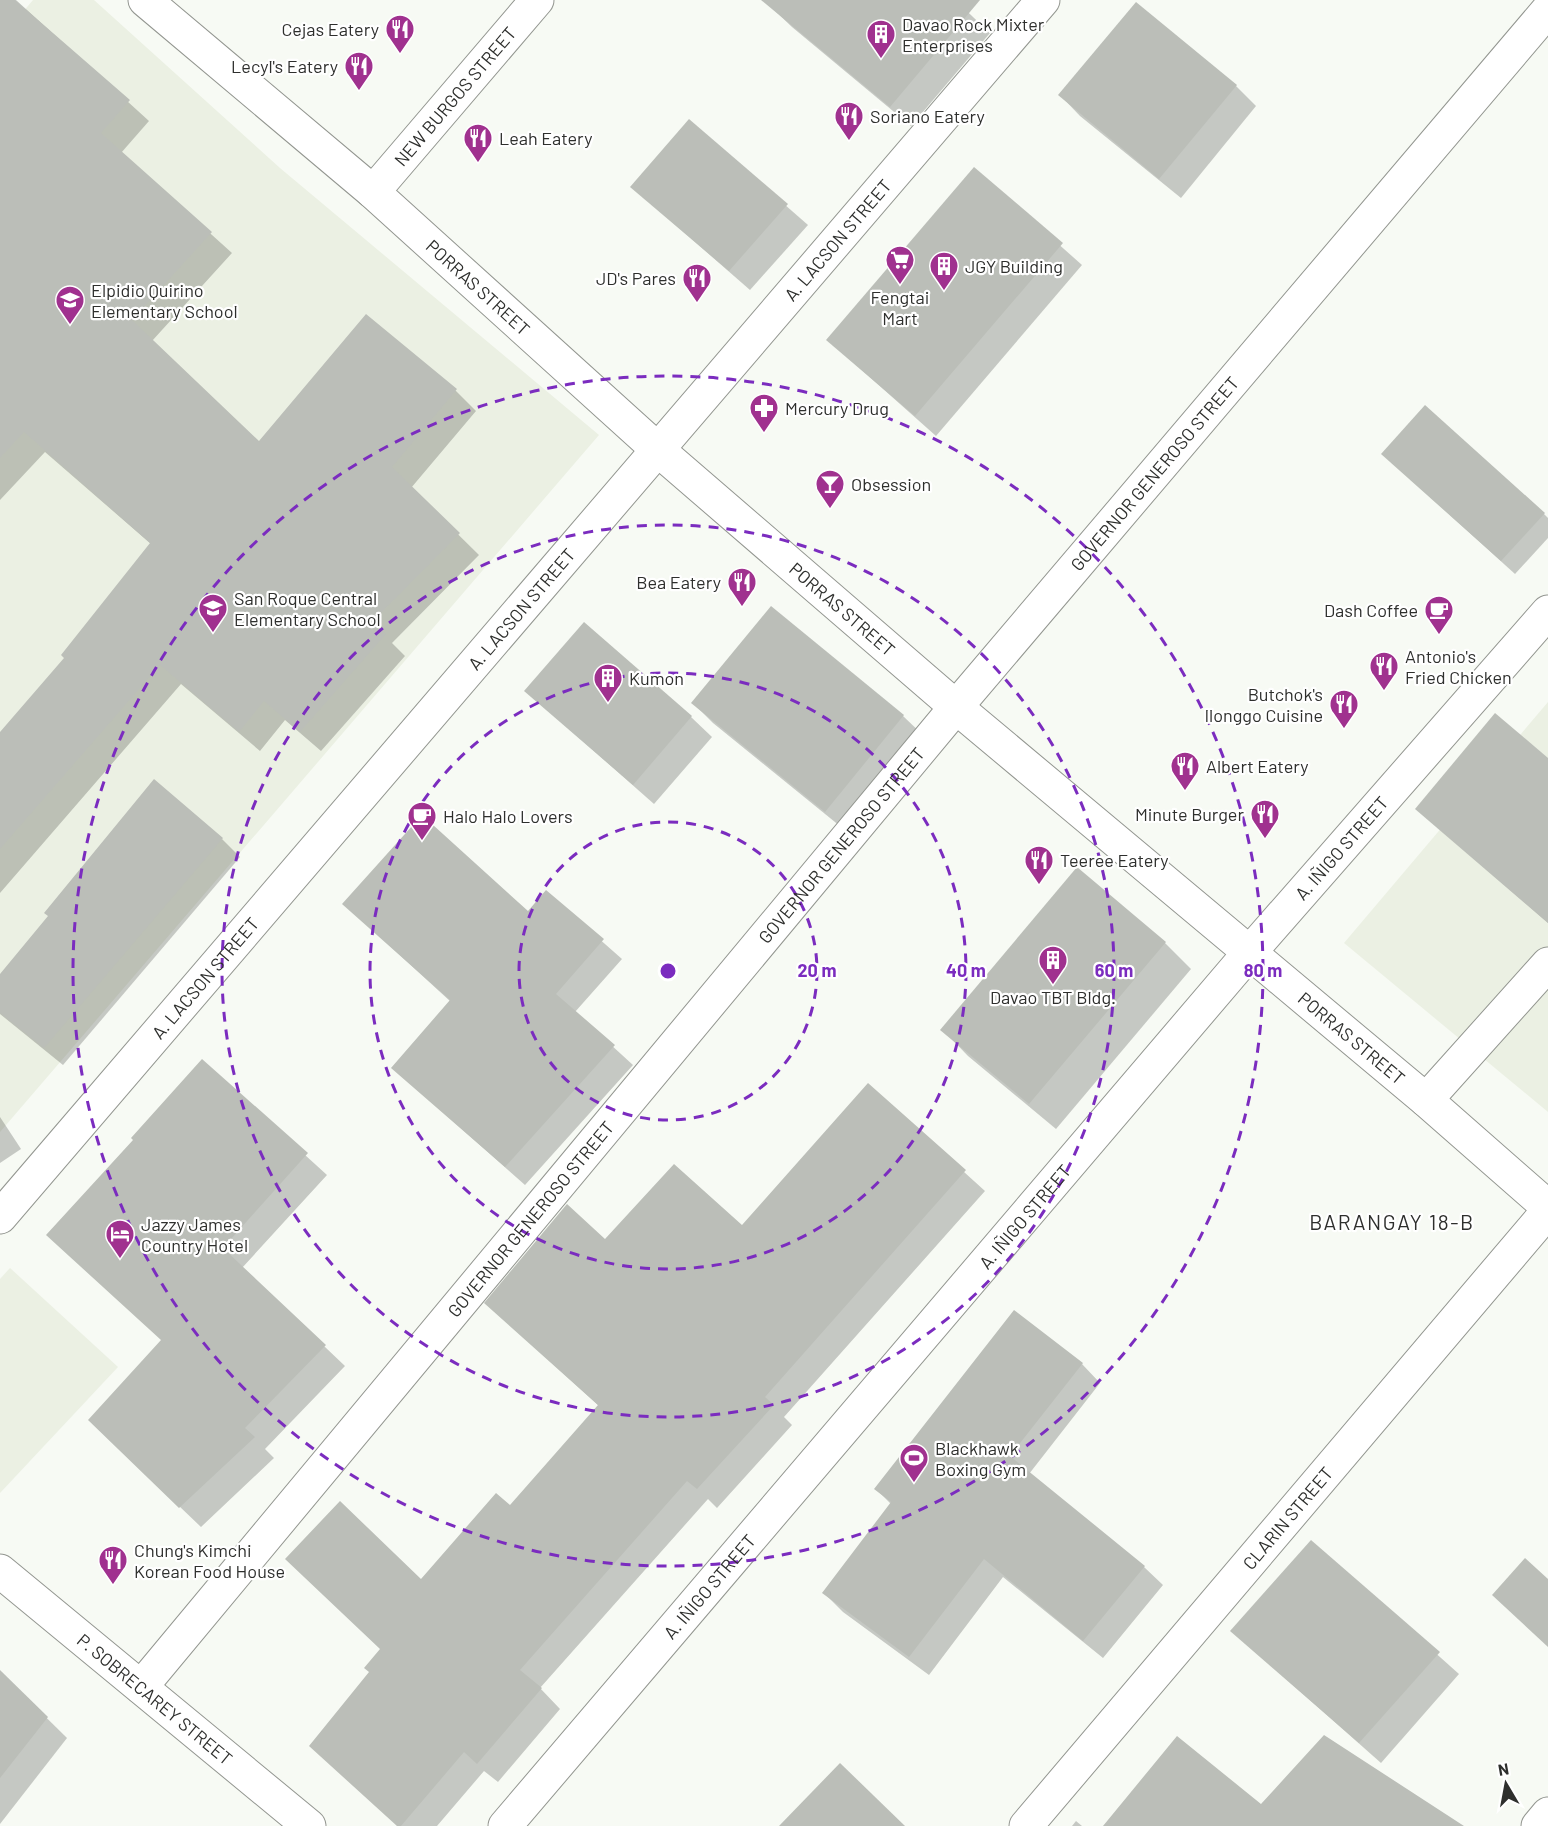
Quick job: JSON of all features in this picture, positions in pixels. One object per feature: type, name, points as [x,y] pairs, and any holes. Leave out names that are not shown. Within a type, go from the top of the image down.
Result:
[{"type":"street","name":"PORRAS STREET","points":[[145,0],[373,192],[657,448],[956,707],[1426,1100],[1548,1209]]},
{"type":"street","name":"NEW BURGOS STREET","points":[[373,192],[537,0]]},
{"type":"street","name":"A. LACSON STREET","points":[[0,1217],[1043,0]]},
{"type":"street","name":"GOVERNOR GENEROSO STREET","points":[[141,1687],[956,707],[1548,10]]},
{"type":"street","name":"A. IÑIGO STREET","points":[[505,1826],[1250,952],[1548,612]]},
{"type":"street","points":[[1426,1100],[1548,964]]},
{"type":"street","name":"CLARIN STREET","points":[[1026,1826],[1548,1209]]},
{"type":"street","name":"P. SOBRECAREY STREET","points":[[0,1571],[309,1826]]},
{"type":"street","points":[[1538,1826],[1548,1814]]},
{"type":"shaded area","name":"San Roque Central Elementary School","points":[[33,0],[94,0],[280,168],[599,435],[0,1132],[0,39]]},
{"type":"shaded area","points":[[1548,702],[1548,1112],[1344,943]]},
{"type":"shaded area","points":[[10,1268],[118,1367],[0,1493],[0,1279]]},
{"type":"building","points":[[0,0],[15,0],[130,100],[101,133],[212,232],[132,320],[259,441],[366,314],[457,389],[392,467],[460,533],[372,622],[386,634],[300,732],[264,701],[239,732],[160,665],[0,849],[0,732],[64,658],[61,655],[150,543],[24,432],[0,458]]},
{"type":"building","name":"Davao Rock Mixter Enterprises","points":[[761,0],[980,0],[890,107]]},
{"type":"building","points":[[1136,2],[1237,85],[1159,179],[1058,95]]},
{"type":"building","points":[[689,119],[788,204],[729,271],[630,187]]},
{"type":"building","name":"JGY Building","points":[[974,167],[1063,243],[915,416],[826,340]]},
{"type":"building","points":[[1425,405],[1545,513],[1501,561],[1381,454]]},
{"type":"building","points":[[771,606],[904,715],[825,812],[691,703]]},
{"type":"building","name":"Kumon","points":[[584,622],[692,716],[633,785],[524,691]]},
{"type":"building","points":[[1495,713],[1548,758],[1548,923],[1415,809]]},
{"type":"building","points":[[154,779],[223,838],[44,1048],[0,1013],[0,974],[48,916],[44,913]]},
{"type":"building","points":[[422,815],[528,911],[546,890],[604,939],[556,994],[615,1045],[505,1167],[391,1068],[450,1000],[342,904]]},
{"type":"building","name":"Davao TBT Bldg.","points":[[1077,867],[1166,942],[1029,1104],[940,1030]]},
{"type":"building","points":[[202,1059],[308,1153],[223,1248],[326,1345],[245,1428],[255,1437],[179,1508],[88,1420],[161,1340],[46,1235],[133,1140],[131,1138]]},
{"type":"building","points":[[868,1083],[966,1170],[765,1397],[774,1405],[697,1489],[687,1481],[520,1670],[542,1688],[477,1764],[464,1752],[401,1826],[397,1826],[309,1746],[369,1672],[364,1668],[380,1649],[285,1559],[340,1501],[421,1579],[496,1493],[510,1505],[598,1405],[484,1303],[567,1204],[605,1239],[674,1164],[742,1225]]},
{"type":"building","points":[[1014,1310],[1083,1363],[1010,1456],[1145,1566],[1083,1641],[984,1559],[909,1657],[822,1593],[891,1502],[874,1489]]},
{"type":"building","points":[[1311,1540],[1440,1652],[1359,1743],[1230,1631]]},
{"type":"building","points":[[1525,1558],[1548,1579],[1548,1647],[1492,1595]]},
{"type":"building","points":[[0,1670],[48,1717],[0,1778]]},
{"type":"building","points":[[1324,1735],[1464,1826],[1103,1826],[1177,1736],[1261,1804]]},
{"type":"building","points":[[840,1763],[905,1826],[779,1826]]},
{"type":"place","name":"Cejas Eatery","points":[[400,54]]},
{"type":"place","name":"Davao Rock Mixter Enterprises","points":[[881,60]]},
{"type":"place","name":"Lecyl's Eatery","points":[[359,92]]},
{"type":"place","name":"Soriano Eatery","points":[[849,142]]},
{"type":"place","name":"Leah Eatery","points":[[478,164]]},
{"type":"place","name":"Fengtai Mart","points":[[900,286]]},
{"type":"place","name":"JGY Building","points":[[944,292]]},
{"type":"place","name":"JD's Pares","points":[[697,304]]},
{"type":"place","name":"Elpidio Quirino Elementary School","points":[[70,326]]},
{"type":"place","name":"Mercury Drug","points":[[764,434]]},
{"type":"place","name":"Obsession","points":[[830,510]]},
{"type":"place","name":"Bea Eatery","points":[[742,608]]},
{"type":"place","name":"San Roque Central Elementary School","points":[[213,634]]},
{"type":"place","name":"Dash Coffee","points":[[1439,636]]},
{"type":"place","name":"Antonio's Fried Chicken","points":[[1384,692]]},
{"type":"place","name":"Kumon","points":[[608,704]]},
{"type":"place","name":"Butchok's Ilonggo Cuisine","points":[[1344,730]]},
{"type":"place","name":"Albert Eatery","points":[[1185,792]]},
{"type":"place","name":"Minute Burger","points":[[1265,840]]},
{"type":"place","name":"Halo Halo Lovers","points":[[422,842]]},
{"type":"place","name":"Teeree Eatery","points":[[1039,886]]},
{"type":"place","name":"Davao TBT Bldg.","points":[[1053,986]]},
{"type":"place","name":"Jazzy James Country Hotel","points":[[120,1260]]},
{"type":"place","name":"Blackhawk Boxing Gym","points":[[914,1484]]},
{"type":"place","name":"Chung's Kimchi Korean Food House","points":[[113,1586]]},
{"type":"district","name":"BARANGAY 18-B","points":[[1392,1221]]}]
